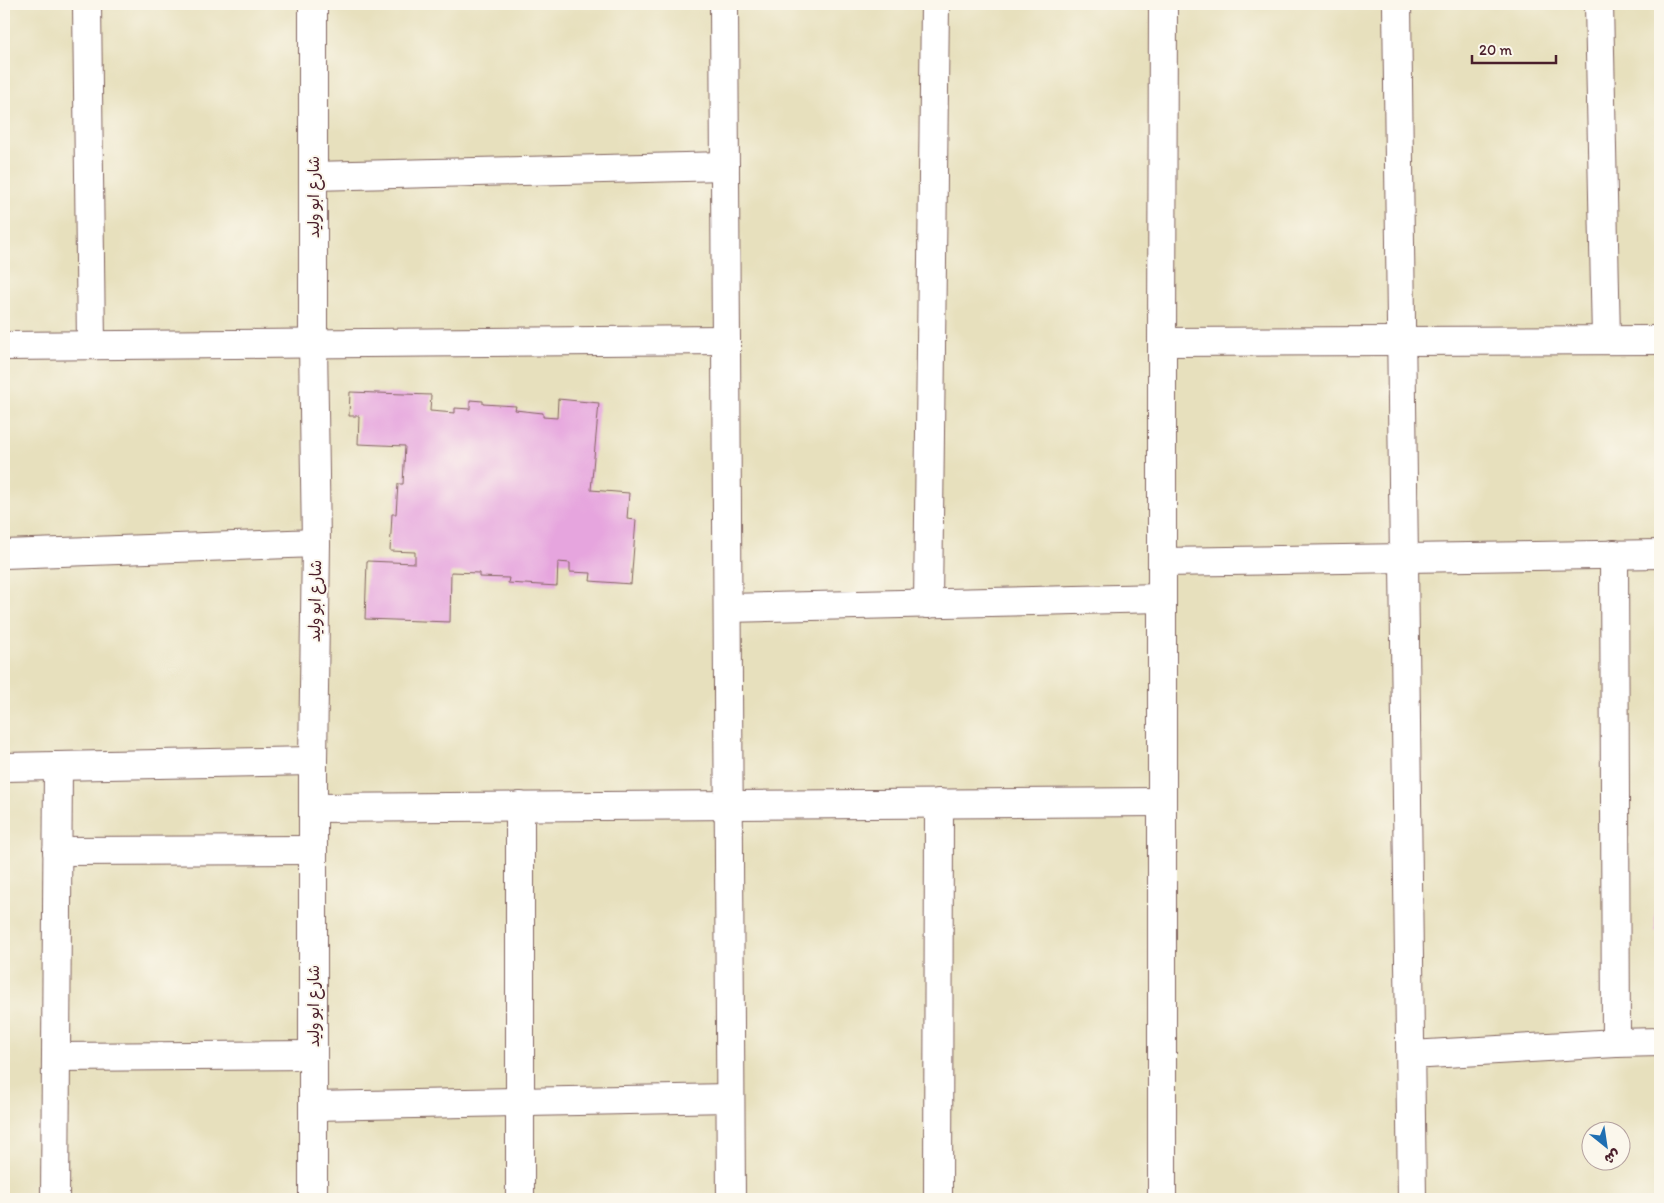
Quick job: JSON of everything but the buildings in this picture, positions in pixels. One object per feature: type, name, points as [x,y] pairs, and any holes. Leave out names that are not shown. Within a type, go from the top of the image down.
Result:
[{"type":"street","points":[[87,4],[92,345]]},
{"type":"street","name":"شارع ابو وليد","points":[[313,4],[313,343],[316,543],[313,761],[313,1199]]},
{"type":"street","points":[[724,4],[731,1199]]},
{"type":"street","points":[[928,604],[935,4]]},
{"type":"street","points":[[1162,1199],[1163,4]]},
{"type":"street","points":[[1397,4],[1412,1199]]},
{"type":"street","points":[[1599,4],[1606,339]]},
{"type":"street","points":[[313,176],[725,166]]},
{"type":"street","points":[[4,346],[726,340]]},
{"type":"street","points":[[1162,342],[1660,340]]},
{"type":"street","points":[[4,554],[316,543]]},
{"type":"street","points":[[1614,554],[1616,1043]]},
{"type":"street","points":[[1162,562],[1660,554]]},
{"type":"street","points":[[728,608],[1162,598]]},
{"type":"street","points":[[4,767],[313,761]]},
{"type":"street","points":[[55,1199],[58,766]]},
{"type":"street","points":[[313,808],[1162,802]]},
{"type":"street","points":[[938,1199],[939,803]]},
{"type":"street","points":[[520,806],[520,1199]]},
{"type":"street","points":[[58,851],[313,850]]},
{"type":"street","points":[[1410,1055],[1660,1042]]},
{"type":"street","points":[[56,1057],[313,1055]]},
{"type":"street","points":[[313,1106],[730,1098]]}]
